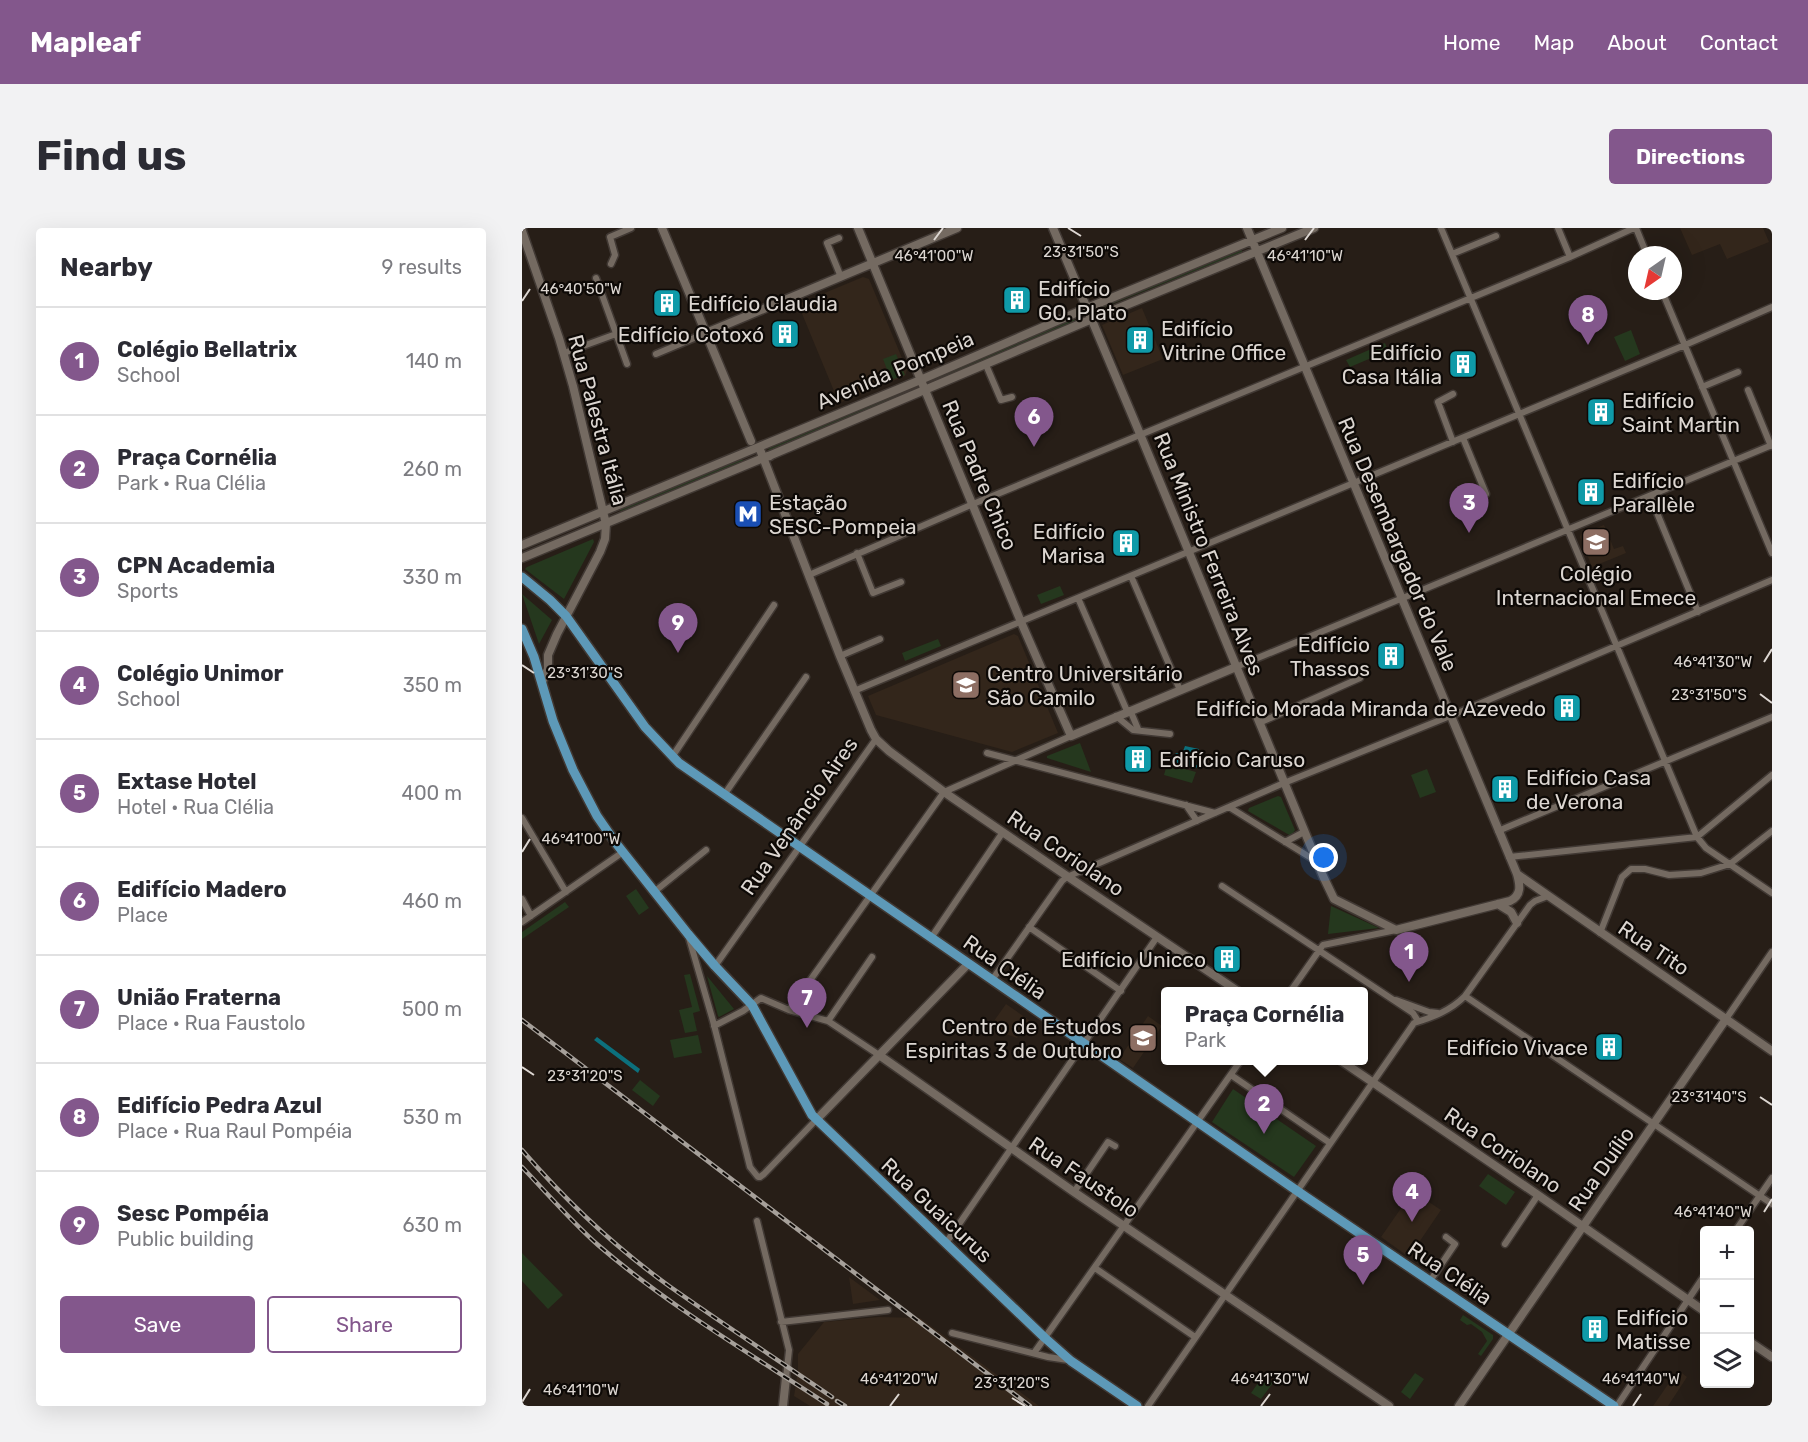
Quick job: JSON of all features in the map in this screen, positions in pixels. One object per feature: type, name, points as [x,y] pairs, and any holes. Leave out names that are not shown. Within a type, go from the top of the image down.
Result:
[{"type":"main road","name":"Rua Clélia","points":[[522,577],[566,616],[645,727],[672,757],[1084,1044],[1615,1406]]},
{"type":"main road","name":"Rua Guaicurus","points":[[522,629],[542,682],[553,721],[573,770],[597,816],[688,934],[752,1005],[816,1120],[1045,1338],[1071,1361],[1137,1406]]},
{"type":"street","points":[[611,264],[615,255],[610,237],[631,228]]},
{"type":"street","points":[[662,228],[751,441]]},
{"type":"street","name":"Rua Padre Chico","points":[[858,228],[1021,622],[1071,736]]},
{"type":"street","points":[[656,354],[957,228]]},
{"type":"street","name":"Rua Ministro Ferreira Alves","points":[[1053,228],[1330,893],[1339,902],[1396,930]]},
{"type":"street","name":"Rua Desembargador do Vale","points":[[1247,228],[1517,874]]},
{"type":"street","name":"Avenida Pompeia","points":[[522,545],[1282,228]]},
{"type":"street","name":"Avenida Pompeia","points":[[522,558],[1314,228]]},
{"type":"street","points":[[1441,228],[1697,837],[1706,848],[1772,893]]},
{"type":"street","points":[[1558,228],[1570,257]]},
{"type":"street","points":[[809,574],[1635,228],[1643,246]]},
{"type":"street","name":"Rua Palestra Itália","points":[[522,231],[564,353],[580,410],[606,524],[605,539],[600,552],[548,656],[548,669],[542,682]]},
{"type":"street","points":[[1452,254],[1496,236]]},
{"type":"street","points":[[839,238],[827,243],[841,276]]},
{"type":"street","points":[[596,278],[627,364]]},
{"type":"street","points":[[1666,300],[1772,553]]},
{"type":"street","points":[[854,691],[1772,307]]},
{"type":"street","points":[[564,353],[616,334]]},
{"type":"street","points":[[986,365],[1001,400],[1012,397]]},
{"type":"street","points":[[1702,387],[1738,372]]},
{"type":"street","points":[[789,1010],[944,792],[1116,716],[1771,445],[1748,390]]},
{"type":"street","points":[[1453,394],[1438,402],[1453,442]]},
{"type":"street","points":[[1463,438],[1486,494]]},
{"type":"street","name":"Rua Venâncio Aires","points":[[715,966],[876,739],[840,656],[796,532],[759,447]]},
{"type":"street","points":[[1650,496],[1698,612]]},
{"type":"street","points":[[857,553],[873,593],[901,582]]},
{"type":"street","points":[[1131,576],[1180,690]]},
{"type":"street","points":[[992,980],[1067,877],[1284,783],[1450,716],[1772,580]]},
{"type":"street","points":[[1078,598],[1138,729]]},
{"type":"street","points":[[672,757],[774,605]]},
{"type":"street","points":[[840,656],[880,639]]},
{"type":"street","points":[[724,795],[806,677]]},
{"type":"street","points":[[1259,723],[1360,678]]},
{"type":"street","points":[[1116,716],[1133,730],[1170,734]]},
{"type":"street","points":[[1498,831],[1772,717]]},
{"type":"street","name":"Rua Coriolano","points":[[876,739],[944,792],[1232,987]]},
{"type":"street","points":[[987,753],[1216,813]]},
{"type":"street","points":[[1026,755],[1036,766]]},
{"type":"street","points":[[1509,857],[1697,837],[1772,775]]},
{"type":"street","points":[[1186,805],[1197,822]]},
{"type":"street","points":[[1229,807],[1317,861]]},
{"type":"street","points":[[522,818],[566,892]]},
{"type":"street","points":[[1600,933],[1622,877],[1631,869],[1645,869],[1669,875],[1691,875],[1730,864],[1772,831]]},
{"type":"street","points":[[930,938],[1003,832]]},
{"type":"street","points":[[1285,842],[1304,832]]},
{"type":"street","points":[[654,892],[706,850]]},
{"type":"street","points":[[522,922],[623,852]]},
{"type":"street","points":[[1294,987],[1323,945],[1396,930],[1513,900],[1519,894],[1517,874]]},
{"type":"street","name":"Rua Tito","points":[[1517,874],[1772,1051]]},
{"type":"street","points":[[1222,886],[1413,1013],[1418,1021]]},
{"type":"street","points":[[1148,1406],[1414,1023],[1442,1013],[1457,1004],[1535,901],[1548,896]]},
{"type":"street","points":[[522,900],[531,916]]},
{"type":"street","points":[[1498,904],[1511,912],[1517,923]]},
{"type":"street","points":[[1029,927],[1121,991]]},
{"type":"street","points":[[688,934],[750,1167],[758,1177],[761,1177],[968,964]]},
{"type":"street","points":[[946,1243],[1157,937]]},
{"type":"street","name":"Rua Duílio","points":[[1459,1406],[1772,952]]},
{"type":"street","points":[[828,1021],[872,957]]},
{"type":"street","points":[[1465,996],[1772,1204]]},
{"type":"street","name":"Rua Faustolo","points":[[752,1005],[760,998],[789,1010],[828,1021],[1389,1406]]},
{"type":"street","points":[[1391,999],[1429,1012],[1442,1013]]},
{"type":"street","points":[[714,1026],[752,1005]]},
{"type":"street","points":[[1034,1353],[1237,1065]]},
{"type":"street","name":"Rua Coriolano","points":[[1347,1065],[1700,1308]]},
{"type":"street","points":[[1231,1074],[1330,1143]]},
{"type":"street","points":[[1074,1192],[1108,1142],[1115,1146]]},
{"type":"street","points":[[1739,1226],[1772,1178]]},
{"type":"street","points":[[1505,1244],[1538,1195]]},
{"type":"street","points":[[757,1221],[789,1350],[783,1406]]},
{"type":"street","points":[[1430,1281],[1455,1244],[1446,1237]]},
{"type":"street","points":[[1095,1268],[1195,1338]]},
{"type":"street","points":[[1615,1406],[1701,1280]]},
{"type":"street","points":[[781,1322],[888,1310]]},
{"type":"street","points":[[952,1333],[1071,1361]]},
{"type":"street","points":[[1754,1345],[1772,1358]]},
{"type":"shaded area","points":[[1680,228],[1763,228],[1769,242],[1727,259],[1720,244],[1692,255]]},
{"type":"shaded area","points":[[863,277],[869,279],[907,370],[905,376],[839,403],[798,304]]},
{"type":"shaded area","points":[[1142,308],[1163,359],[1123,375],[1102,325]]},
{"type":"shaded area","name":"Colégio Internacional Emece","points":[[1604,525],[1614,549],[1623,546],[1626,553],[1592,567],[1580,537],[1581,534]]},
{"type":"shaded area","name":"Centro Universitário São Camilo","points":[[1014,634],[1018,636],[1058,733],[1012,752],[876,715],[868,696]]},
{"type":"shaded area","points":[[1006,1004],[1029,1020],[1017,1038],[989,1028]]},
{"type":"shaded area","name":"Centro de Estudos Espiritas 3 de Outubro","points":[[1148,1016],[1161,1025],[1133,1068],[1119,1059]]},
{"type":"shaded area","points":[[1413,1191],[1418,1199],[1427,1205],[1429,1202],[1441,1210],[1409,1257],[1381,1237]]},
{"type":"shaded area","points":[[849,1277],[880,1300],[853,1304]]},
{"type":"shaded area","points":[[879,1317],[920,1318],[1039,1406],[810,1406],[794,1396],[798,1354],[824,1322]]},
{"type":"shaded area","points":[[1678,1370],[1687,1377],[1668,1406],[1653,1406]]},
{"type":"green space","points":[[1242,250],[1242,252],[1102,308],[1102,307]]},
{"type":"green space","points":[[1074,319],[1075,321],[935,381],[934,379]]},
{"type":"green space","points":[[1631,330],[1640,354],[1625,361],[1614,337]]},
{"type":"green space","points":[[1385,343],[1388,351],[1350,367],[1346,360]]},
{"type":"green space","points":[[896,354],[905,375],[891,380],[883,359]]},
{"type":"green space","points":[[905,391],[906,393],[768,449]]},
{"type":"green space","points":[[742,459],[743,461],[620,510]]},
{"type":"green space","points":[[593,539],[594,542],[564,599],[525,569],[527,567]]},
{"type":"green space","points":[[1060,586],[1064,595],[1041,604],[1037,595]]},
{"type":"green space","points":[[522,594],[552,620],[539,644]]},
{"type":"green space","points":[[938,639],[941,646],[905,661],[902,653]]},
{"type":"green space","points":[[1080,743],[1091,772],[1047,758],[1047,756]]},
{"type":"green space","points":[[1167,764],[1196,772],[1192,783],[1164,775]]},
{"type":"green space","points":[[1427,769],[1436,792],[1420,798],[1411,775]]},
{"type":"green space","points":[[1278,796],[1281,797],[1295,830],[1291,836],[1248,811],[1249,808]]},
{"type":"green space","points":[[636,889],[649,908],[639,915],[626,896]]},
{"type":"green space","points":[[565,902],[569,907],[522,939],[522,932]]},
{"type":"green space","points":[[1331,906],[1379,928],[1328,934]]},
{"type":"green space","points":[[690,974],[700,1011],[693,1013],[697,1031],[685,1033],[679,1010],[692,1007],[684,975]]},
{"type":"green space","points":[[707,976],[734,1009],[719,1017],[718,1016]]},
{"type":"green space","points":[[698,1035],[702,1053],[674,1058],[670,1040]]},
{"type":"green space","points":[[640,1080],[660,1096],[653,1106],[632,1090]]},
{"type":"green space","points":[[1233,1089],[1316,1146],[1294,1177],[1212,1122]]},
{"type":"green space","points":[[1488,1174],[1515,1192],[1506,1205],[1479,1186]]},
{"type":"green space","points":[[522,1253],[563,1295],[548,1309],[522,1281]]},
{"type":"green space","points":[[1463,1315],[1493,1335],[1493,1339],[1481,1356],[1478,1354],[1487,1341],[1482,1332],[1460,1320]]},
{"type":"green space","points":[[1415,1373],[1424,1379],[1410,1399],[1401,1392]]},
{"type":"green space","points":[[1263,1376],[1273,1383],[1261,1399],[1251,1393]]},
{"type":"water","points":[[1185,746],[1199,749],[1196,768],[1171,761],[1176,753],[1182,754]]},
{"type":"water","points":[[597,1037],[640,1069],[638,1073],[594,1040]]},
{"type":"railway","points":[[522,1020],[1030,1406]]},
{"type":"railway","points":[[522,1150],[592,1222],[649,1271],[832,1397]]},
{"type":"railway","points":[[522,1167],[578,1226],[625,1267],[710,1328],[827,1404]]},
{"type":"railway","points":[[837,1401],[845,1406]]},
{"type":"place","name":"Edifício GO. Plato","points":[[1017,300]]},
{"type":"place","name":"Edifício Claudia","points":[[667,303]]},
{"type":"place","name":"Edifício Cotoxó","points":[[785,334]]},
{"type":"place","name":"Edifício Vitrine Office","points":[[1140,340]]},
{"type":"place","name":"Edifício Pedra Azul","points":[[1588,345]]},
{"type":"place","name":"Edifício Casa Itália","points":[[1463,364]]},
{"type":"place","name":"Edifício Saint Martin","points":[[1601,412]]},
{"type":"place","name":"Edifício Madero","points":[[1034,447]]},
{"type":"place","name":"Edifício Parallèle","points":[[1591,492]]},
{"type":"place","name":"Estação SESC-Pompeia","points":[[748,514]]},
{"type":"place","name":"CPN Academia","points":[[1469,533]]},
{"type":"place","name":"Colégio Internacional Emece","points":[[1596,542]]},
{"type":"place","name":"Edifício Marisa","points":[[1126,543]]},
{"type":"place","name":"Sesc Pompéia","points":[[678,653]]},
{"type":"place","name":"Edifício Thassos","points":[[1391,656]]},
{"type":"place","name":"Centro Universitário São Camilo","points":[[966,685]]},
{"type":"place","name":"Edifício Morada Miranda de Azevedo","points":[[1567,708]]},
{"type":"place","name":"Edifício Caruso","points":[[1138,759]]},
{"type":"place","name":"Edifício Casa de Verona","points":[[1505,789]]},
{"type":"place","name":"Edifício Unicco","points":[[1227,959]]},
{"type":"place","name":"Colégio Bellatrix","points":[[1409,982]]},
{"type":"place","name":"União Fraterna","points":[[807,1028]]},
{"type":"place","name":"Centro de Estudos Espiritas 3 de Outubro","points":[[1143,1038]]},
{"type":"place","name":"Edifício Vivace","points":[[1609,1047]]},
{"type":"place","name":"Praça Cornélia","points":[[1264,1134]]},
{"type":"place","name":"Colégio Unimor","points":[[1412,1222]]},
{"type":"place","name":"Extase Hotel","points":[[1363,1285]]},
{"type":"place","name":"Edifício Matisse","points":[[1595,1329]]}]
